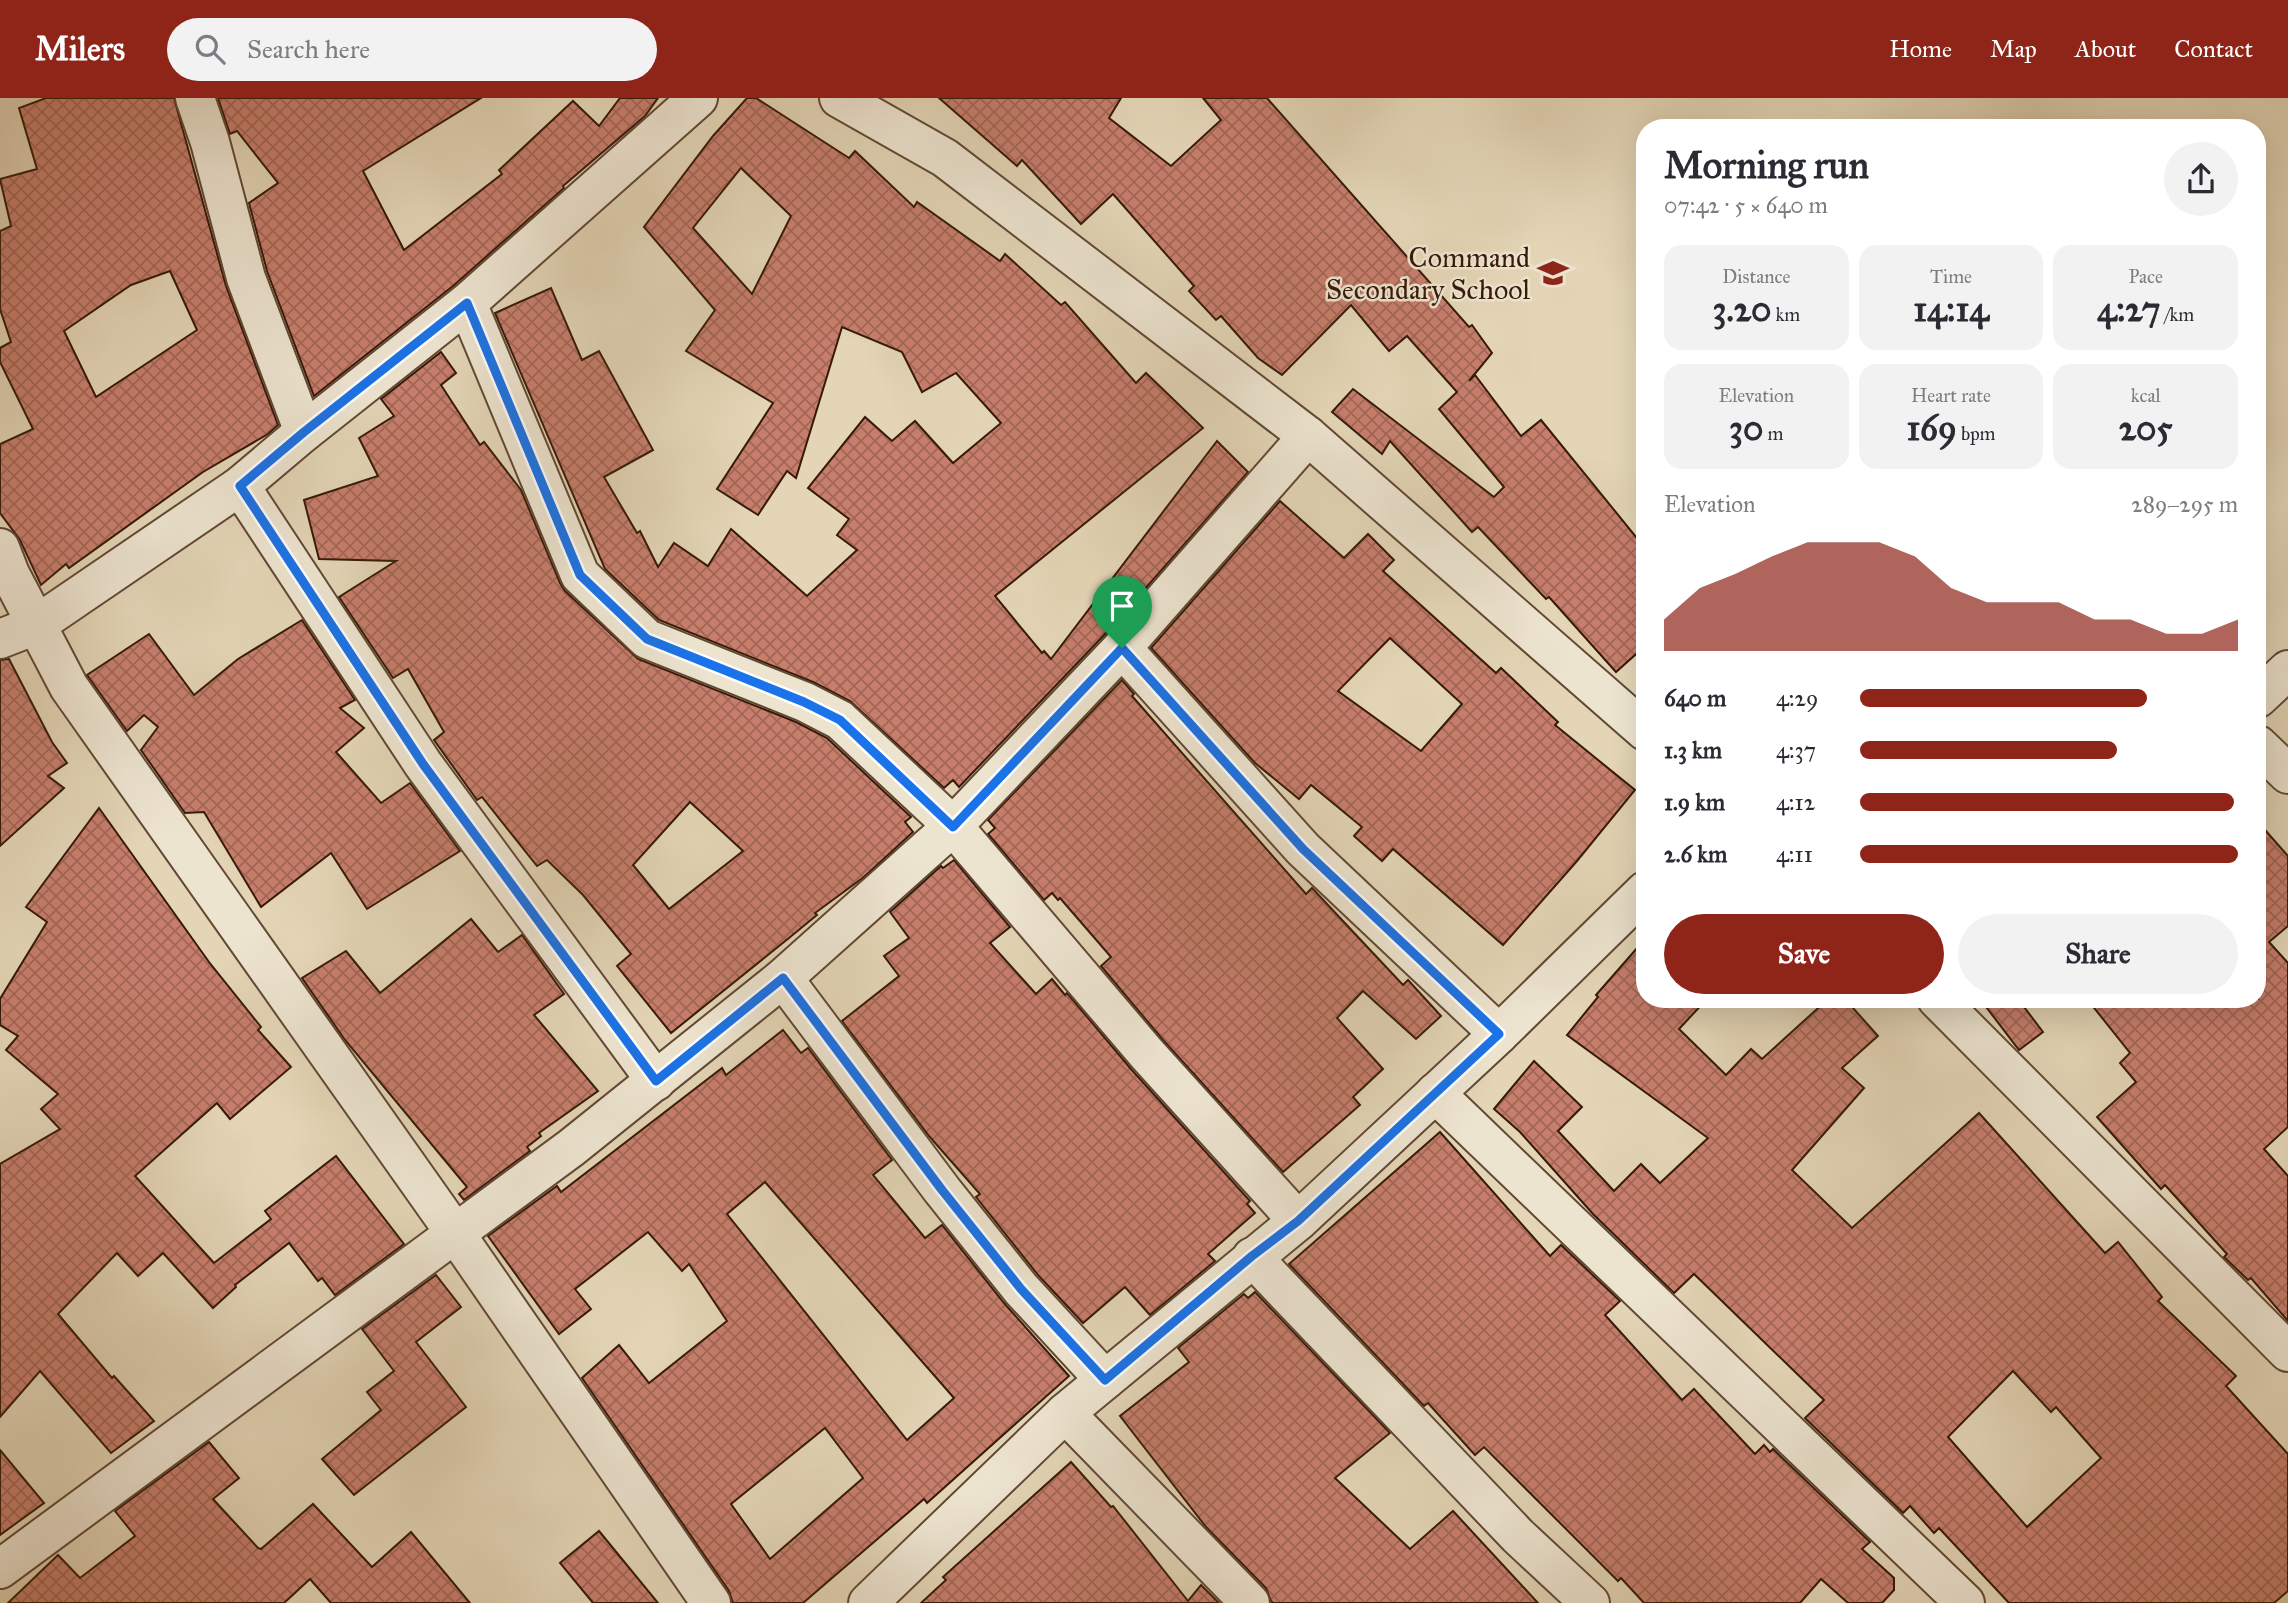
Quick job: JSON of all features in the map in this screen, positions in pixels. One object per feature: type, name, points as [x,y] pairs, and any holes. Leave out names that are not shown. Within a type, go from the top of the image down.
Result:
[{"type":"street","points":[[195,98],[210,142],[246,278],[304,432]]},
{"type":"street","points":[[0,639],[36,625],[240,486],[467,303],[698,98]]},
{"type":"street","points":[[839,98],[945,158],[1308,436],[1636,723]]},
{"type":"street","points":[[467,303],[580,575],[647,639],[804,702],[840,720],[953,827],[1147,1054],[1298,1221]]},
{"type":"street","points":[[0,1569],[571,1148],[783,978],[953,827],[1122,648],[1308,436]]},
{"type":"street","points":[[240,486],[423,764],[656,1081]]},
{"type":"street","points":[[0,548],[10,574],[69,687],[455,1233],[711,1603]]},
{"type":"street","points":[[1122,648],[1303,849],[1499,1034]]},
{"type":"street","points":[[2266,691],[2288,670]]},
{"type":"street","points":[[2266,753],[2288,775]]},
{"type":"street","points":[[868,1603],[1065,1413],[1252,1256],[1298,1221],[1499,1034],[1636,900]]},
{"type":"street","points":[[783,978],[942,1190],[1013,1279],[1105,1380]]},
{"type":"street","points":[[1946,1008],[2288,1352]]},
{"type":"street","points":[[1434,1093],[1965,1603]]},
{"type":"street","points":[[1252,1256],[1518,1536],[1590,1603]]},
{"type":"street","points":[[1065,1413],[1250,1603]]},
{"type":"building","points":[[46,98],[174,98],[226,286],[278,425],[268,434],[203,472],[69,568],[66,564],[41,585],[20,540],[0,513],[0,444],[33,429],[0,362],[0,348],[11,342],[0,309],[0,231],[11,226],[0,179],[37,169],[19,108]],"holes":[[[170,271],[197,330],[96,397],[64,331],[131,285]]]},
{"type":"building","points":[[218,98],[481,98],[363,171],[404,250],[502,174],[499,170],[573,101],[599,126],[620,98],[658,98],[645,116],[453,286],[314,396],[267,271],[249,203],[278,183],[237,131],[230,134]]},
{"type":"building","points":[[747,98],[756,98],[849,158],[855,151],[914,207],[917,202],[1000,261],[1005,254],[1061,305],[1065,302],[1136,383],[1146,373],[1203,428],[995,596],[1042,653],[1044,651],[1051,659],[1217,441],[1248,472],[1106,633],[959,787],[953,780],[944,788],[850,701],[813,682],[659,620],[605,569],[495,313],[551,288],[582,360],[599,351],[653,450],[604,477],[637,533],[640,531],[658,567],[674,543],[708,566],[731,529],[807,596],[857,550],[837,535],[849,519],[808,488],[865,417],[892,441],[915,421],[953,463],[1001,423],[956,373],[922,392],[902,352],[842,327],[796,478],[787,471],[758,515],[717,489],[773,403],[686,351],[715,310],[644,227],[713,136]],"holes":[[[741,168],[791,216],[752,294],[693,228]]]},
{"type":"building","points":[[939,98],[1121,98],[1109,118],[1171,166],[1221,120],[1203,98],[1267,98],[1469,327],[1472,325],[1492,353],[1469,381],[1475,375],[1521,436],[1541,420],[1636,537],[1636,654],[1616,672],[1549,597],[1546,599],[1478,527],[1472,532],[1390,441],[1382,454],[1332,412],[1353,389],[1494,497],[1504,487],[1439,409],[1457,392],[1407,336],[1389,351],[1351,305],[1282,375],[1258,358],[1221,316],[1216,320],[1189,291],[1194,286],[1113,194],[1081,224],[1022,160],[1017,166]]},
{"type":"building","points":[[441,352],[456,373],[441,385],[480,445],[484,442],[521,490],[565,591],[638,659],[796,722],[827,738],[911,817],[905,822],[913,832],[864,877],[815,913],[817,915],[671,1033],[617,966],[631,954],[583,895],[547,860],[537,866],[482,797],[477,800],[434,740],[444,732],[408,669],[393,678],[339,597],[396,561],[319,559],[304,500],[378,476],[359,438],[394,416],[381,399]],"holes":[[[690,802],[743,851],[669,909],[633,865]]]},
{"type":"building","points":[[1280,501],[1344,558],[1368,534],[1394,560],[1383,571],[1496,673],[1501,668],[1558,722],[1555,725],[1635,790],[1503,945],[1393,849],[1382,861],[1354,836],[1362,827],[1311,785],[1299,799],[1255,763],[1151,648]],"holes":[[[1390,638],[1462,704],[1421,751],[1338,691]]]},
{"type":"building","points":[[302,620],[355,700],[340,708],[364,728],[336,752],[381,803],[410,783],[460,851],[367,909],[331,853],[261,907],[204,812],[185,813],[141,750],[158,727],[144,715],[127,731],[87,675],[149,634],[194,695],[238,659]]},
{"type":"building","points":[[9,659],[52,742],[67,763],[48,776],[64,788],[0,846],[0,660]]},
{"type":"building","points":[[1122,680],[1134,694],[1132,696],[1306,894],[1312,888],[1403,985],[1408,980],[1441,1016],[1416,1039],[1363,991],[1337,1018],[1383,1069],[1353,1097],[1360,1105],[1283,1172],[1163,1040],[1101,966],[1111,957],[1060,898],[1058,900],[1052,893],[1044,900],[988,834],[995,828],[988,820]]},
{"type":"building","points":[[99,808],[209,962],[261,1027],[258,1030],[291,1067],[230,1119],[217,1103],[135,1176],[214,1263],[271,1219],[265,1211],[336,1156],[404,1244],[335,1295],[322,1278],[318,1281],[289,1243],[235,1285],[236,1287],[213,1308],[163,1253],[138,1276],[117,1253],[58,1314],[112,1378],[114,1376],[154,1421],[111,1453],[40,1371],[0,1417],[0,1164],[60,1129],[41,1109],[58,1094],[6,1050],[18,1036],[0,1025],[0,999],[47,922],[26,907]]},
{"type":"building","points":[[2266,831],[2288,856],[2288,926],[2269,942],[2288,963],[2288,1127],[2264,1149],[2288,1176],[2288,1321],[2251,1278],[2248,1280],[2224,1257],[2227,1254],[2165,1185],[2161,1189],[2097,1117],[2136,1082],[2120,1063],[2130,1053],[2094,1008],[2266,1008]]},
{"type":"building","points":[[954,860],[1010,927],[990,943],[1036,994],[1052,979],[1065,995],[1067,993],[1131,1069],[1250,1201],[1247,1204],[1255,1213],[1208,1254],[1215,1261],[1150,1315],[1125,1287],[1083,1323],[1038,1275],[976,1197],[980,1194],[929,1136],[842,1021],[899,976],[884,956],[909,938],[890,912],[941,866],[943,868]]},
{"type":"building","points":[[471,919],[498,952],[522,935],[564,994],[534,1015],[598,1091],[539,1133],[541,1136],[527,1147],[530,1151],[464,1200],[459,1194],[467,1187],[345,1040],[302,978],[346,951],[380,993]]},
{"type":"building","points":[[1636,949],[1636,1008],[1699,1008],[1679,1029],[1726,1075],[1751,1049],[1762,1059],[1818,1008],[1853,1008],[1878,1036],[1842,1068],[1864,1088],[1792,1170],[1852,1228],[1979,1113],[2105,1253],[2118,1242],[2162,1297],[2158,1301],[2236,1376],[2226,1386],[2288,1454],[2288,1591],[2274,1603],[2009,1603],[1939,1528],[1934,1533],[1910,1506],[1903,1513],[1805,1418],[1824,1400],[1694,1274],[1674,1293],[1593,1214],[1520,1132],[1494,1109],[1534,1061],[1582,1107],[1558,1131],[1614,1191],[1641,1164],[1660,1183],[1708,1138],[1567,1035],[1598,997],[1596,995]],"holes":[[[2013,1371],[2051,1412],[2056,1407],[2101,1458],[2027,1527],[1948,1437]]]},
{"type":"building","points":[[1987,1008],[2025,1008],[2043,1032],[2019,1050]]},
{"type":"building","points":[[783,1030],[801,1053],[808,1048],[892,1160],[873,1175],[925,1238],[942,1225],[1004,1303],[1069,1376],[927,1503],[924,1499],[803,1603],[733,1603],[729,1591],[582,1378],[619,1345],[649,1383],[727,1321],[689,1264],[682,1271],[648,1232],[575,1289],[591,1309],[559,1334],[488,1236],[557,1186],[561,1192],[722,1068],[726,1075]],"holes":[[[765,1182],[954,1398],[907,1440],[727,1214]],[[825,1428],[863,1478],[770,1559],[731,1504]]]},
{"type":"building","points":[[1440,1132],[1550,1256],[1561,1245],[1620,1301],[1605,1315],[1682,1400],[1694,1389],[1755,1454],[1764,1445],[1770,1452],[1773,1449],[1870,1542],[1862,1549],[1894,1578],[1894,1590],[1882,1603],[1848,1603],[1821,1579],[1800,1603],[1644,1603],[1621,1578],[1618,1581],[1484,1447],[1475,1455],[1428,1403],[1424,1406],[1289,1264]]},
{"type":"building","points":[[436,1275],[461,1307],[416,1342],[466,1407],[354,1495],[322,1459],[381,1410],[367,1392],[394,1371],[362,1329]]},
{"type":"building","points":[[1255,1292],[1390,1433],[1335,1478],[1410,1549],[1453,1511],[1538,1603],[1271,1601],[1266,1588],[1206,1527],[1120,1416],[1189,1362],[1178,1348],[1244,1294],[1248,1298]]},
{"type":"building","points":[[209,1442],[239,1478],[213,1499],[258,1548],[261,1549],[313,1504],[372,1567],[411,1532],[470,1603],[331,1603],[310,1579],[284,1603],[8,1603],[58,1555],[80,1578],[135,1536],[115,1511]]},
{"type":"building","points":[[0,1450],[44,1503],[0,1535]]},
{"type":"building","points":[[1071,1462],[1111,1507],[1113,1506],[1188,1601],[1201,1585],[1219,1603],[921,1603],[946,1580],[943,1577]]},
{"type":"building","points":[[599,1531],[658,1603],[593,1603],[560,1563]]},
{"type":"place","name":"Command Secondary School","points":[[1553,273]]},
{"type":"route","points":[[467,303],[580,575],[647,639],[804,702],[840,720],[953,827],[1122,648],[1303,849],[1499,1034],[1298,1221],[1252,1256],[1105,1380],[1021,1289],[942,1190],[783,978],[656,1081],[423,764],[240,486],[467,303]]}]
